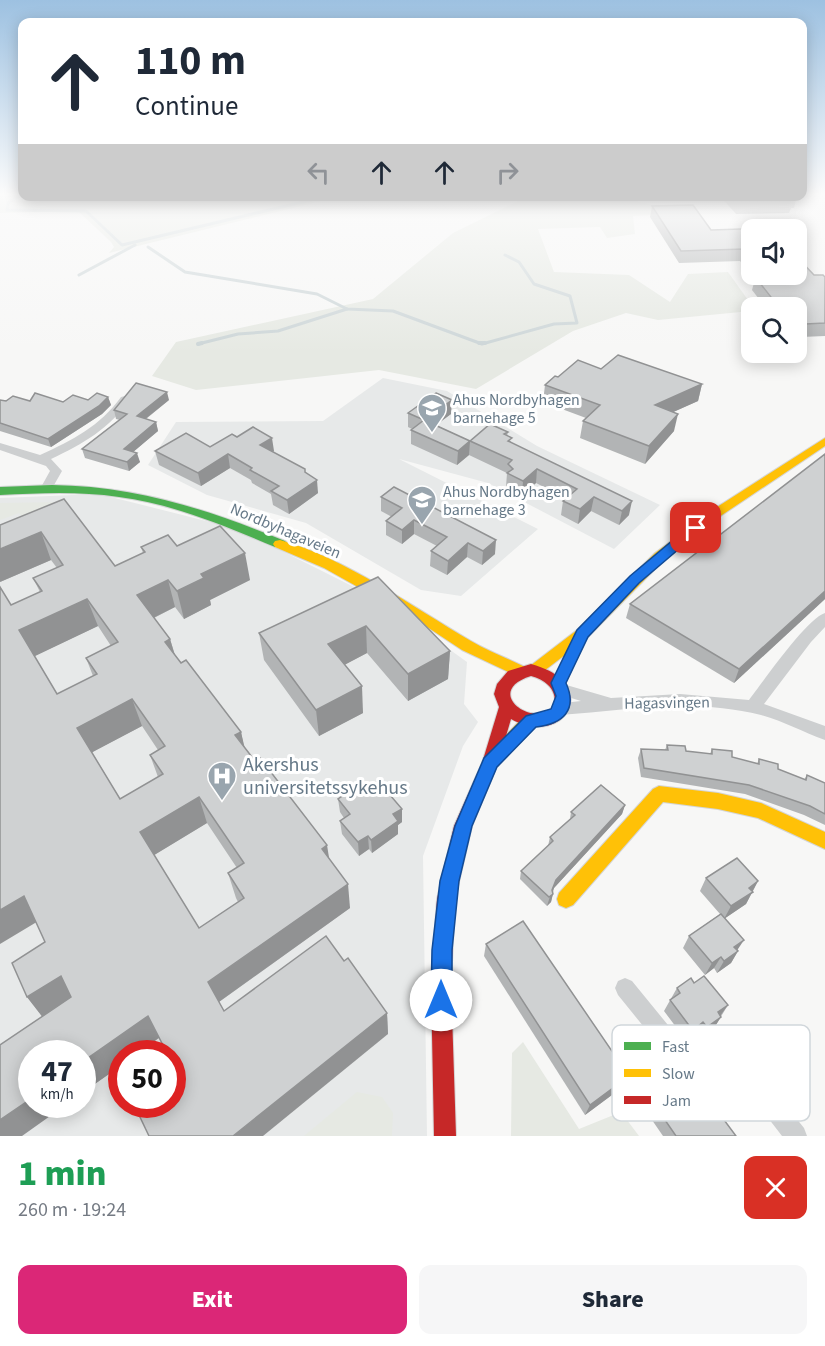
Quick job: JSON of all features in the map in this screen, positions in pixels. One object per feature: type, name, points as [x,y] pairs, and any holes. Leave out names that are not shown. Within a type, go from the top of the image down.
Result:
[{"type":"main road","points":[[535,670],[582,634],[660,556],[718,512],[821,443],[825,427]]},
{"type":"main road","name":"Nordbyhagaveien","points":[[0,491],[74,490],[139,496],[240,526],[329,565],[420,615],[467,646],[520,671]]},
{"type":"main road","points":[[561,686],[548,675],[535,670],[520,671],[509,676],[502,685],[500,696],[506,708],[517,716],[531,720],[552,717],[564,703],[561,686],[567,663],[582,634]]},
{"type":"main road","name":"Nordbyhagaveien","points":[[467,646],[502,685]]},
{"type":"main road","points":[[445,1136],[441,983],[447,899],[464,826],[490,763],[506,708]]},
{"type":"main road","points":[[490,763],[531,720]]},
{"type":"main road","points":[[566,898],[659,794],[754,808],[825,841]]},
{"type":"street","points":[[41,459],[85,440],[101,428],[118,410],[129,392]]},
{"type":"street","points":[[0,446],[50,463],[56,471],[46,489]]},
{"type":"street","points":[[753,707],[806,638],[825,618]]},
{"type":"street","name":"Hagasvingen","points":[[561,686],[612,703]]},
{"type":"street","name":"Hagasvingen","points":[[560,709],[612,703],[702,699],[753,707],[825,733]]},
{"type":"street","points":[[625,988],[654,1025]]},
{"type":"street","points":[[784,1121],[796,1136]]},
{"type":"shaded area","points":[[114,247],[133,247],[109,253]]},
{"type":"shaded area","points":[[436,247],[545,247],[554,272],[629,275],[670,302],[688,274],[728,272],[746,297],[741,297],[741,312],[658,320],[626,313],[573,331],[476,389],[379,370],[196,390],[152,376],[176,342],[373,299]]},
{"type":"shaded area","points":[[383,378],[447,391],[537,446],[660,505],[614,549],[488,483],[399,459],[538,529],[461,596],[421,590],[306,523],[207,495],[148,465],[176,422],[323,421]]},
{"type":"shaded area","name":"Akershus universitetssykehus","points":[[99,494],[238,529],[382,601],[467,662],[464,704],[478,722],[463,746],[423,856],[427,1136],[0,1136],[0,498]]},
{"type":"shaded area","points":[[64,502],[24,519],[19,513],[0,520],[0,503]]},
{"type":"shaded area","points":[[523,1042],[579,1129],[612,1116],[612,1121],[628,1121],[639,1136],[511,1136],[512,1053]]},
{"type":"shaded area","points":[[357,1092],[382,1097],[393,1113],[392,1136],[304,1136]]},
{"type":"building","points":[[678,247],[741,247],[741,249],[681,251]]},
{"type":"building","points":[[807,268],[814,275],[823,275],[825,277],[825,323],[807,324],[807,297],[771,297],[762,285],[807,285]]},
{"type":"building","points":[[618,355],[702,384],[655,405],[678,414],[649,446],[583,421],[600,405],[545,385],[578,360],[601,369]]},
{"type":"building","points":[[136,383],[167,392],[137,416],[156,422],[124,449],[137,453],[127,462],[82,449],[127,414],[114,410]]},
{"type":"building","points":[[35,393],[63,402],[73,395],[88,400],[97,393],[108,397],[99,406],[48,439],[0,423],[0,400],[6,401],[13,396],[30,401]]},
{"type":"building","points":[[436,393],[452,400],[424,420],[408,413]]},
{"type":"building","points":[[424,420],[470,441],[458,451],[411,430]]},
{"type":"building","points":[[490,424],[508,432],[504,434],[512,438],[508,441],[632,501],[622,511],[594,497],[580,509],[563,501],[577,489],[537,469],[523,481],[507,473],[513,469],[508,464],[512,460],[470,441]]},
{"type":"building","points":[[253,427],[272,438],[260,445],[305,469],[305,472],[317,480],[287,500],[271,491],[279,486],[250,470],[252,468],[228,454],[198,473],[155,451],[186,433],[210,447],[232,434],[237,437]]},
{"type":"building","points":[[825,454],[825,591],[739,669],[630,604]]},
{"type":"building","points":[[394,487],[496,540],[483,551],[468,543],[448,561],[431,551],[447,537],[414,520],[402,530],[386,521],[402,508],[381,497]]},
{"type":"building","points":[[64,499],[115,566],[145,552],[141,547],[168,535],[177,546],[220,526],[245,553],[201,574],[204,578],[177,591],[168,580],[137,595],[170,639],[165,642],[181,663],[186,660],[241,732],[235,735],[255,761],[260,758],[327,845],[322,849],[348,884],[208,982],[224,1011],[326,936],[344,961],[348,958],[387,1013],[233,1136],[149,1136],[140,1118],[186,1118],[186,1040],[160,1040],[148,1016],[114,1040],[108,1040],[108,1044],[96,1052],[96,1040],[18,1040],[18,1108],[0,1120],[0,1045],[71,997],[61,976],[27,997],[12,963],[45,942],[24,896],[0,910],[0,587],[11,605],[42,591],[33,578],[63,565],[41,532],[0,549],[0,525]],"holes":[[[87,599],[118,642],[86,658],[97,674],[57,694],[19,630]],[[132,699],[165,746],[150,755],[163,774],[120,799],[77,728]],[[199,797],[244,863],[228,873],[244,898],[199,928],[140,832]]]},
{"type":"building","points":[[378,577],[450,651],[408,674],[366,626],[328,644],[362,686],[316,710],[259,633]]},
{"type":"building","points":[[667,745],[685,746],[686,751],[712,754],[712,749],[732,751],[732,757],[759,764],[759,759],[778,764],[778,769],[806,780],[807,775],[825,783],[825,814],[810,806],[749,785],[644,768],[641,749],[668,750]]},
{"type":"building","points":[[378,781],[402,809],[393,814],[398,821],[371,840],[368,836],[358,842],[340,821],[350,814],[338,799],[363,782],[368,788]]},
{"type":"building","points":[[601,785],[625,805],[556,880],[552,890],[553,894],[549,897],[521,871],[553,841],[550,837],[575,815],[571,812]]},
{"type":"building","points":[[737,858],[758,881],[749,888],[753,892],[731,906],[706,878]]},
{"type":"building","points":[[721,914],[744,940],[734,947],[738,951],[724,961],[721,957],[712,963],[689,936]]},
{"type":"building","points":[[523,921],[612,1051],[612,1089],[590,1105],[486,944]]},
{"type":"building","points":[[704,976],[728,1005],[718,1012],[721,1017],[710,1025],[703,1022],[700,1025],[689,1025],[670,1000],[680,993],[677,988],[691,978],[694,983]]},
{"type":"building","points":[[666,1121],[725,1121],[736,1136],[676,1136]]},
{"type":"waterway","points":[[79,275],[131,247]]},
{"type":"waterway","points":[[148,247],[185,272],[317,294],[347,309]]},
{"type":"waterway","points":[[479,343],[554,324],[577,323],[570,296],[534,284],[519,262],[505,255]]},
{"type":"waterway","points":[[198,344],[238,334],[278,331],[347,309]]},
{"type":"waterway","points":[[347,309],[393,311],[479,343]]},
{"type":"waterway","points":[[479,343],[485,343]]},
{"type":"traffic: fast","points":[[0,491],[86,490],[137,496],[191,510],[280,544]]},
{"type":"traffic: slow","points":[[535,670],[582,634],[660,556],[718,512],[825,441]]},
{"type":"traffic: slow","points":[[280,544],[329,565],[420,615],[467,646],[520,671]]},
{"type":"traffic: slow","points":[[492,761],[531,720]]},
{"type":"traffic: slow","points":[[566,899],[659,794],[718,801],[761,811],[825,841]]},
{"type":"traffic: jam","points":[[531,670],[547,676],[560,688],[563,704],[552,717],[538,721],[524,719],[505,704],[502,694],[504,684],[514,675],[531,670]]},
{"type":"traffic: jam","points":[[445,1136],[441,983],[446,899],[463,826],[490,763],[506,708]]},
{"type":"place","name":"Ahus Nordbyhagen barnehage 5","points":[[432,434]]},
{"type":"place","name":"Ahus Nordbyhagen barnehage 3","points":[[422,526]]},
{"type":"place","name":"Akershus universitetssykehus","points":[[222,802]]},
{"type":"route","points":[[441,1000],[442,950],[449,881],[464,826],[490,763],[531,720],[545,719],[557,713],[564,703],[559,683],[582,634],[634,580],[696,528]]}]
